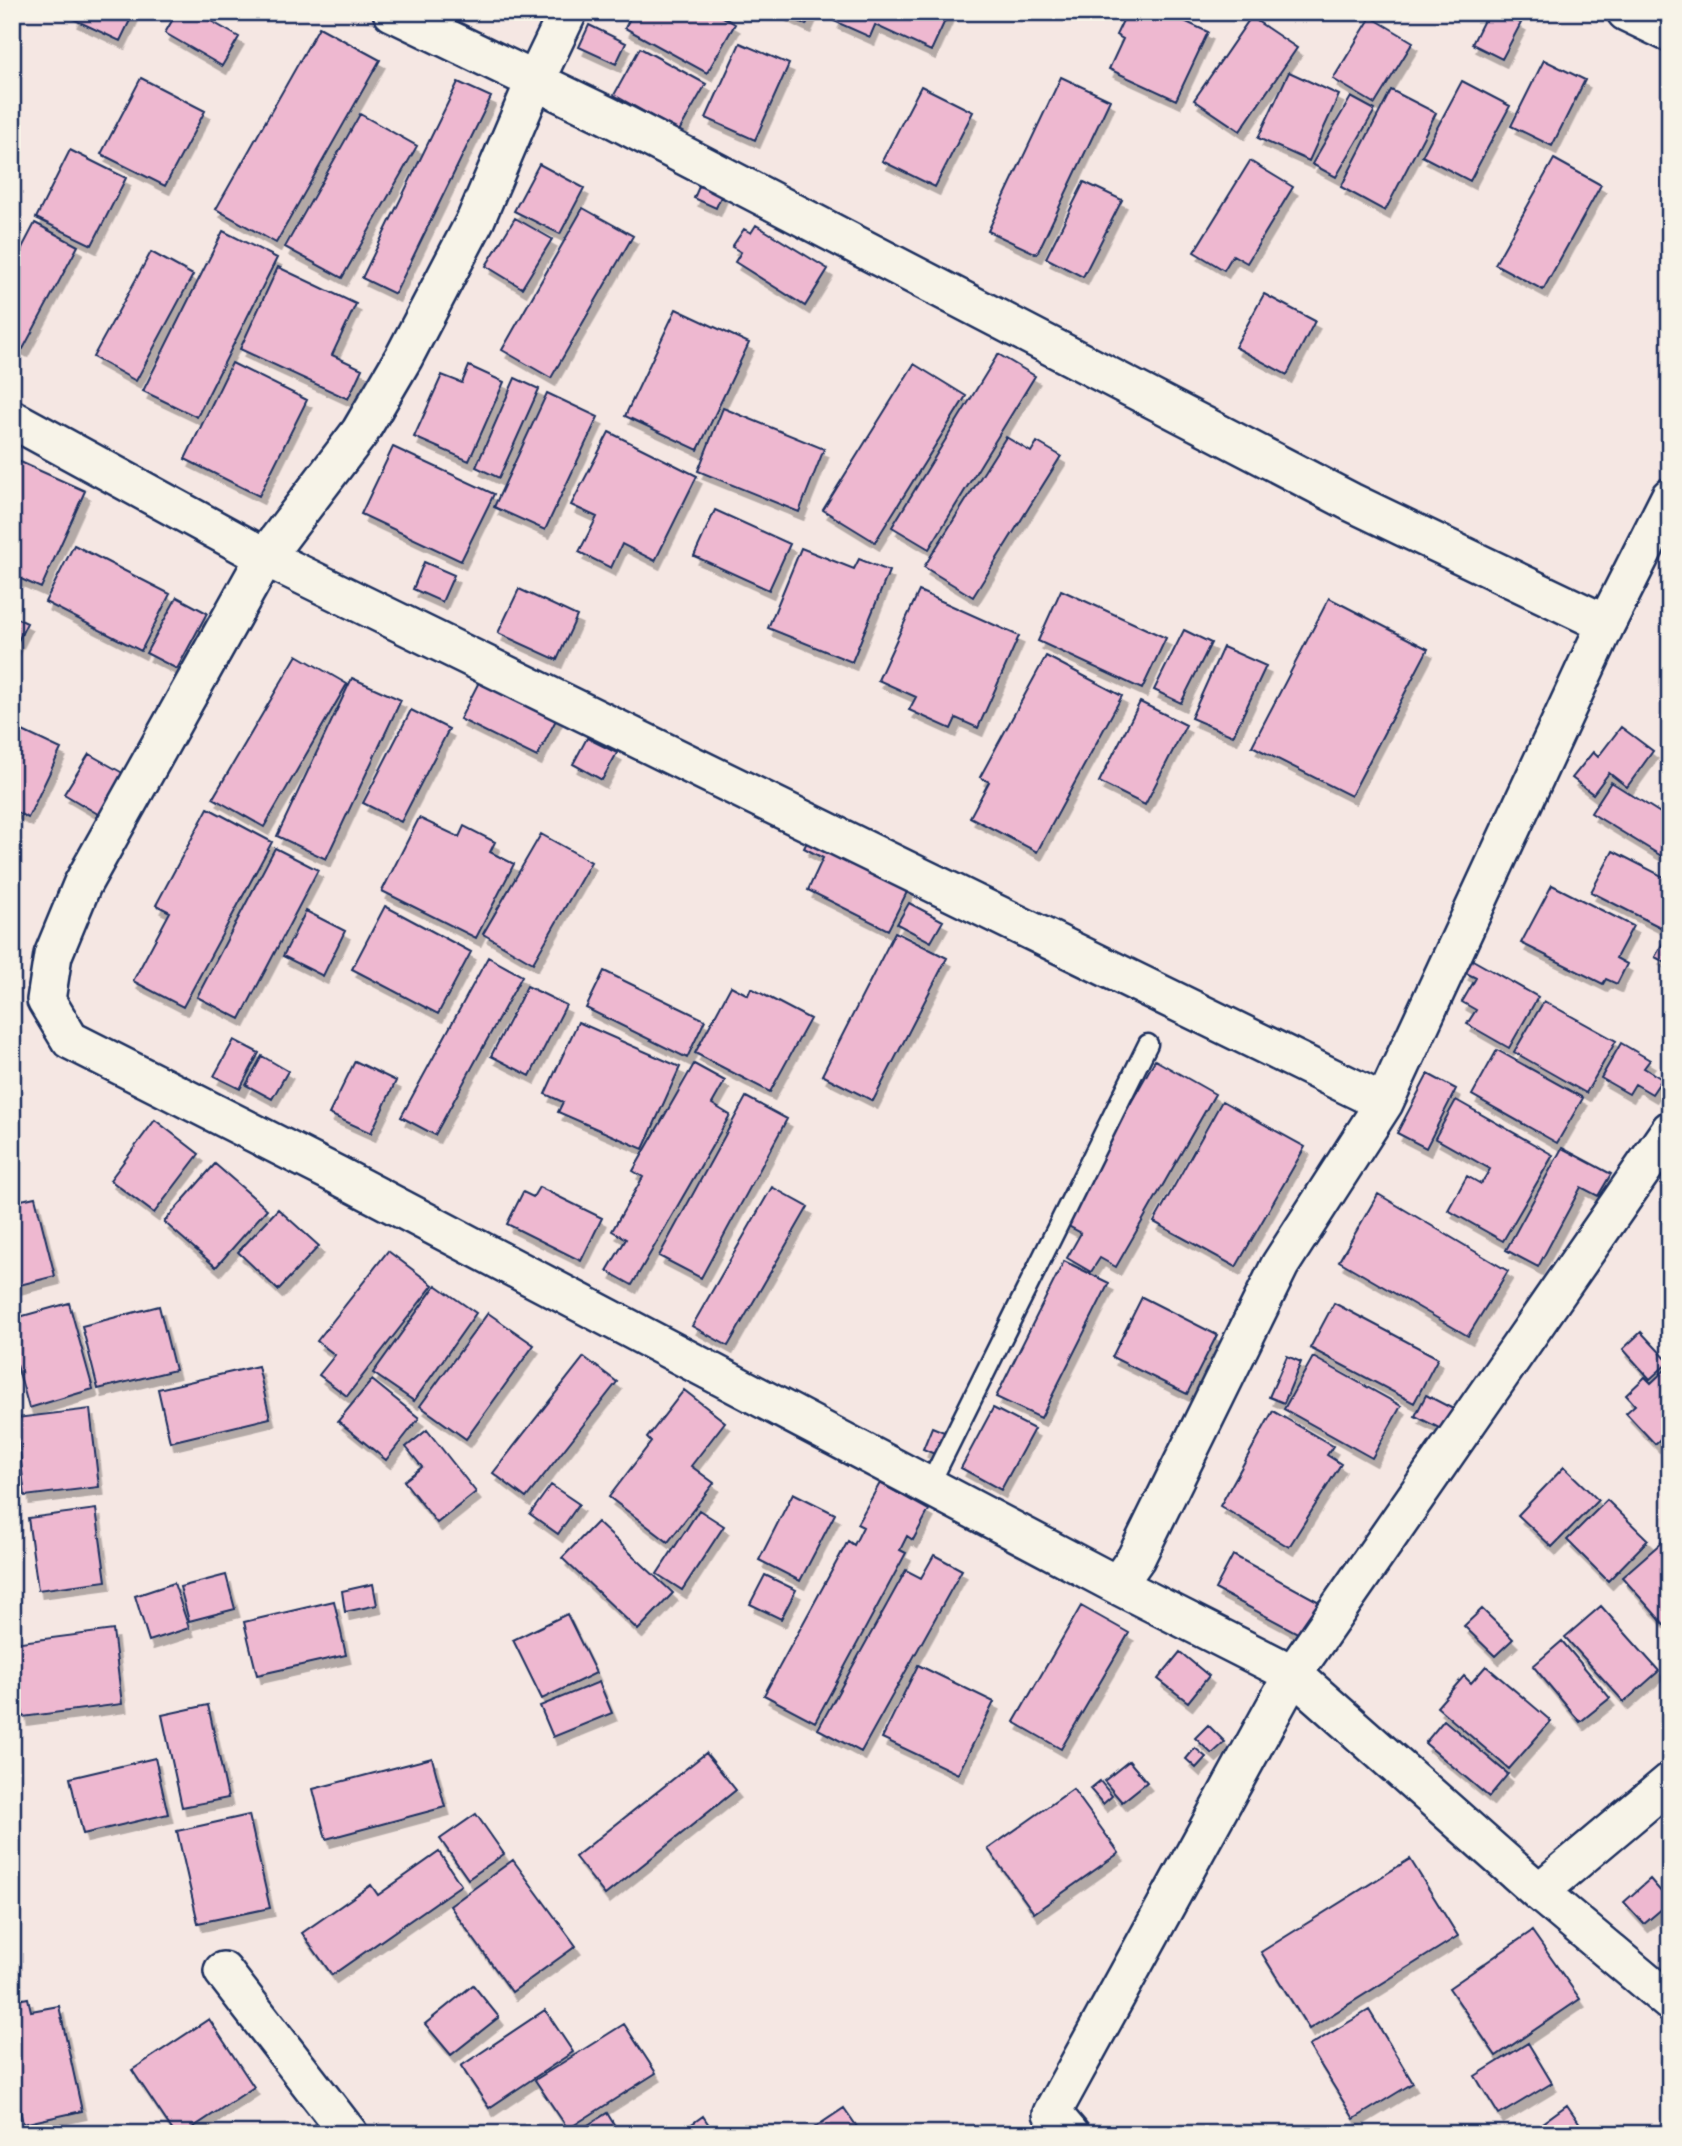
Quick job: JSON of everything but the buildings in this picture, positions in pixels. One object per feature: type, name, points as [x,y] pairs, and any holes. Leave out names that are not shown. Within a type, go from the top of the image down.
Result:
[{"type":"street","points":[[392,12],[534,83],[608,116],[1351,502],[1606,624]]},
{"type":"street","points":[[568,12],[534,83],[476,219],[404,358],[360,432],[265,557],[82,885],[53,955],[46,1000],[70,1040],[351,1182],[1116,1585],[1293,1674],[1539,1892],[1670,2002]]},
{"type":"street","points":[[1626,12],[1670,33]]},
{"type":"street","points":[[12,419],[265,557],[1384,1103]]},
{"type":"street","points":[[1116,1585],[1136,1558],[1280,1265],[1384,1103],[1606,624],[1670,497]]},
{"type":"street","points":[[1051,2127],[1293,1674],[1670,1130]]},
{"type":"street","points":[[1539,1892],[1670,1782]]},
{"type":"street","points":[[223,1971],[349,2134]]},
{"type":"lane","points":[[929,1486],[1147,1044]]}]
